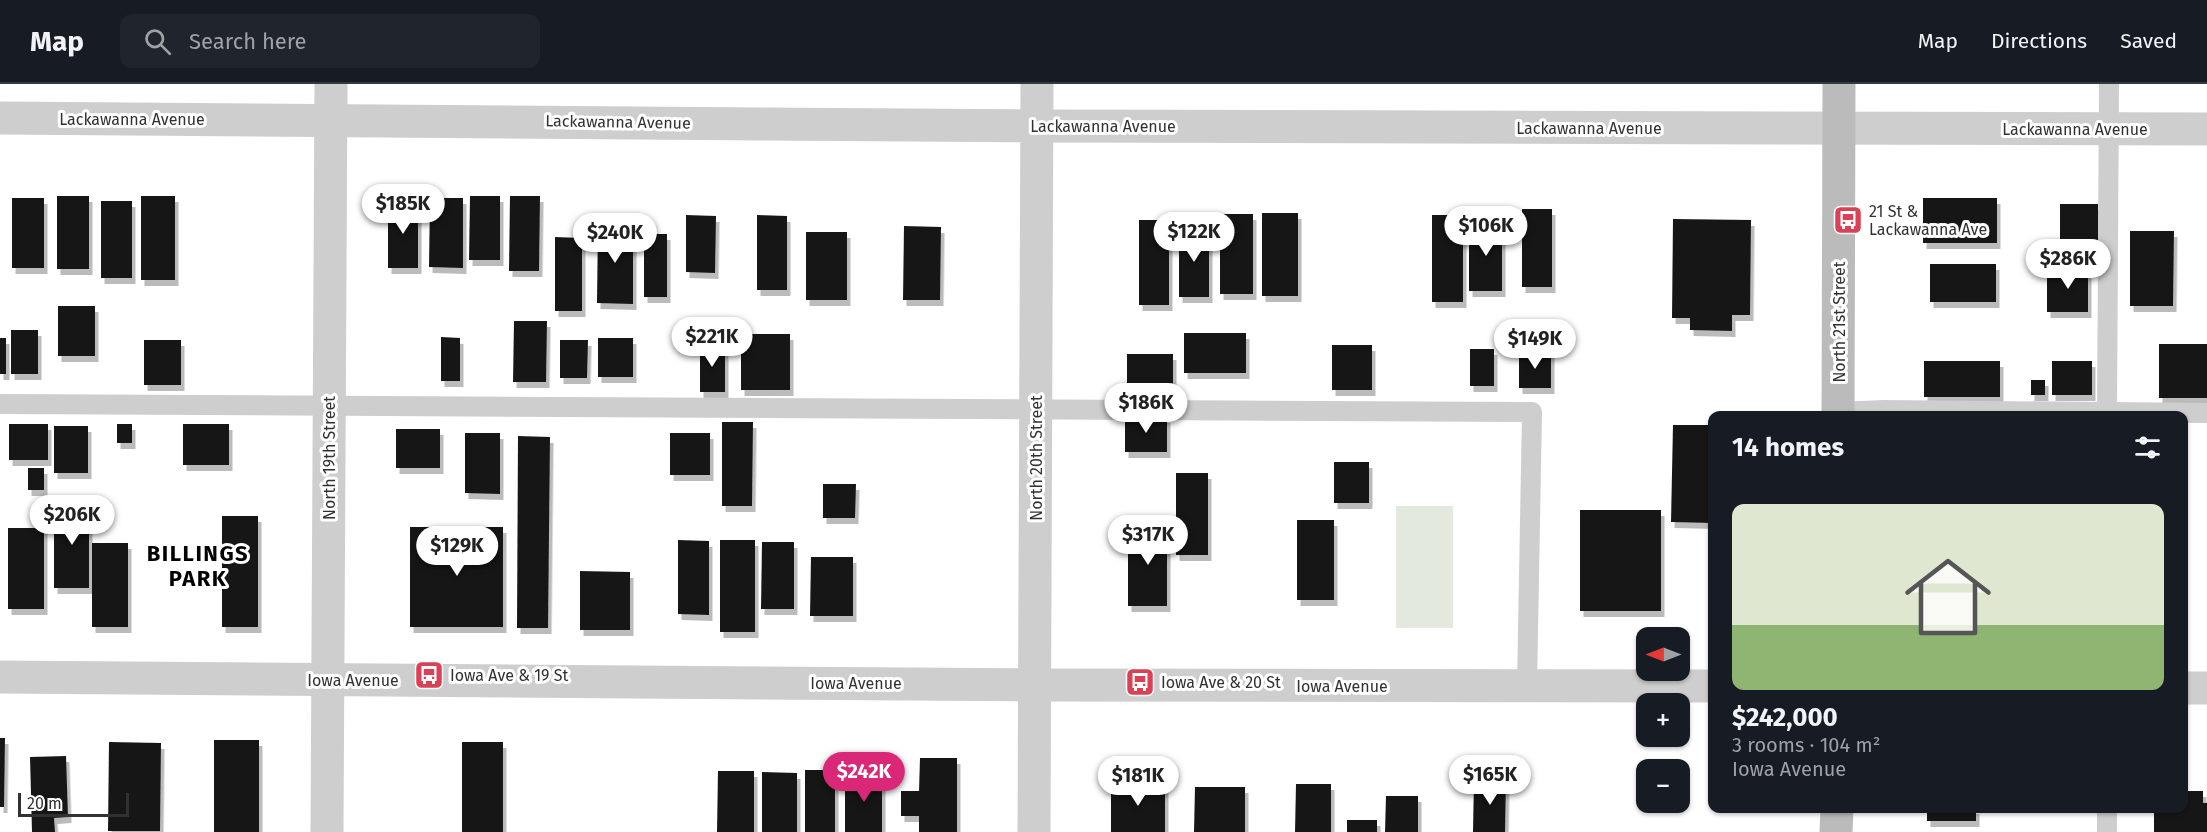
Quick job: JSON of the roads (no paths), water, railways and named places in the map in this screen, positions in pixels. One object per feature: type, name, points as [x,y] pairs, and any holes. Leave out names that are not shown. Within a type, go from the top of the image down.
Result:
[{"type":"street","name":"North 19th Street","points":[[327,832],[331,84]]},
{"type":"street","name":"North 20th Street","points":[[1034,832],[1037,84]]},
{"type":"street","name":"North 21st Street","points":[[1838,411],[1839,84]]},
{"type":"street","name":"Lackawanna Avenue","points":[[0,118],[1037,126],[2207,129]]},
{"type":"street","name":"Iowa Avenue","points":[[0,677],[1035,685],[1708,686]]},
{"type":"street","points":[[2188,688],[2207,688]]},
{"type":"street","points":[[1836,832],[1837,813]]},
{"type":"lane","points":[[2107,411],[2109,84]]},
{"type":"lane","points":[[0,404],[1532,412],[1527,686]]},
{"type":"lane","points":[[1872,411],[1940,411]]},
{"type":"lane","points":[[2188,413],[2207,413]]},
{"type":"lane","points":[[2107,813],[2107,832]]},
{"type":"place","name":"21 St & Lackawanna Ave","points":[[1848,220]]},
{"type":"place","name":"Iowa Ave & 19 St","points":[[429,675]]},
{"type":"place","name":"Iowa Ave & 20 St","points":[[1140,682]]},
{"type":"district","name":"BILLINGS PARK","points":[[198,566]]}]
